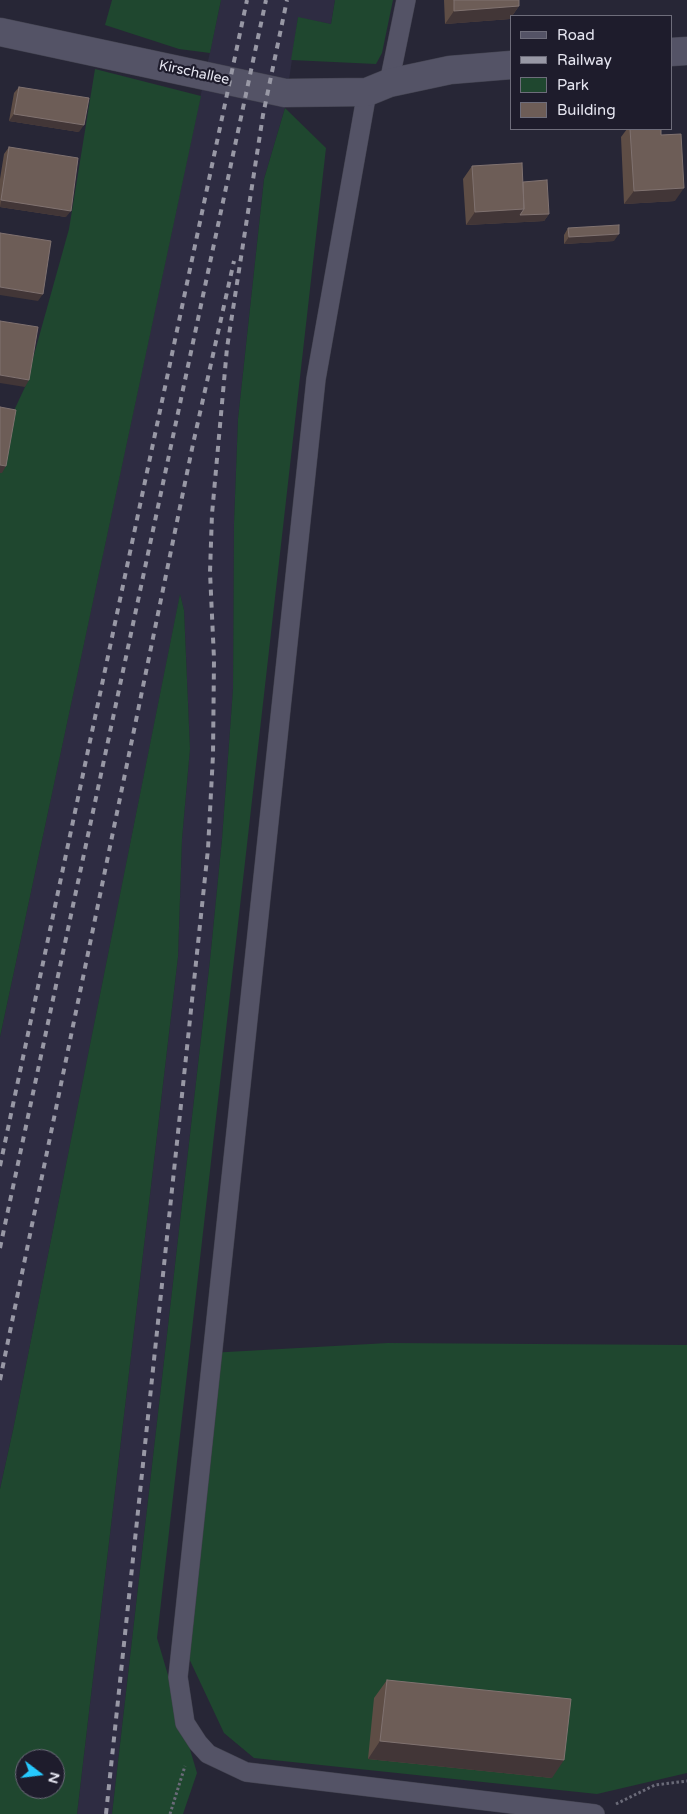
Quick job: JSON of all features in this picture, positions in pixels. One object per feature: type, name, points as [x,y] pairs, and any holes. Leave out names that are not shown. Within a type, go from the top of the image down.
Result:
[{"type":"street","name":"Kirschallee","points":[[0,32],[285,93],[378,88],[450,70],[510,65]]},
{"type":"street","points":[[672,52],[687,51]]},
{"type":"lane","points":[[406,0],[378,88],[316,379],[178,1677],[185,1722],[198,1743],[208,1754],[246,1772],[595,1814]]},
{"type":"path","points":[[170,1814],[182,1771],[198,1743]]},
{"type":"path","points":[[595,1814],[655,1785],[687,1781]]},
{"type":"shaded area","points":[[221,0],[335,0],[331,24],[298,18],[285,108],[264,179],[238,419],[234,523],[233,689],[222,839],[210,960],[112,1814],[77,1814],[178,957],[182,839],[190,749],[184,610],[180,595],[0,1489],[0,1037]]},
{"type":"green space","points":[[112,0],[221,0],[210,53],[179,49],[105,25]]},
{"type":"green space","points":[[335,0],[393,0],[382,53],[376,64],[291,60],[298,17],[331,24]]},
{"type":"green space","points":[[95,69],[201,96],[0,1037],[0,473],[11,417],[25,387],[69,229]]},
{"type":"green space","points":[[285,108],[326,148],[157,1638],[197,1773],[183,1814],[112,1814],[210,960],[222,839],[233,689],[234,523],[238,419],[264,179]]},
{"type":"green space","points":[[180,594],[184,610],[190,749],[182,839],[178,957],[77,1814],[0,1814],[0,1489]]},
{"type":"green space","points":[[388,1343],[687,1345],[687,1773],[597,1794],[254,1758],[224,1733],[178,1635],[209,1353]]},
{"type":"building","points":[[454,0],[519,0],[519,6],[454,11]]},
{"type":"building","points":[[19,87],[89,98],[84,125],[14,114]]},
{"type":"building","points":[[630,130],[661,130],[661,135],[681,134],[684,188],[634,191]]},
{"type":"building","points":[[9,147],[78,158],[71,211],[1,200]]},
{"type":"building","points":[[522,163],[524,209],[475,212],[472,166]]},
{"type":"building","points":[[547,180],[549,214],[520,215],[524,209],[523,182]]},
{"type":"building","points":[[619,225],[619,234],[569,237],[568,228]]},
{"type":"building","points":[[0,233],[51,241],[43,294],[0,287]]},
{"type":"building","points":[[0,321],[38,327],[29,380],[0,375]]},
{"type":"building","points":[[0,407],[16,410],[6,466],[0,465]]},
{"type":"building","points":[[387,1680],[571,1699],[564,1760],[380,1741]]},
{"type":"railway","points":[[0,1166],[247,0]]},
{"type":"railway","points":[[0,1248],[266,0]]},
{"type":"railway","points":[[106,1814],[208,849],[213,755],[214,659],[210,572],[212,514],[227,348],[263,115],[287,0]]},
{"type":"railway","points":[[0,1380],[193,444],[234,261]]}]
